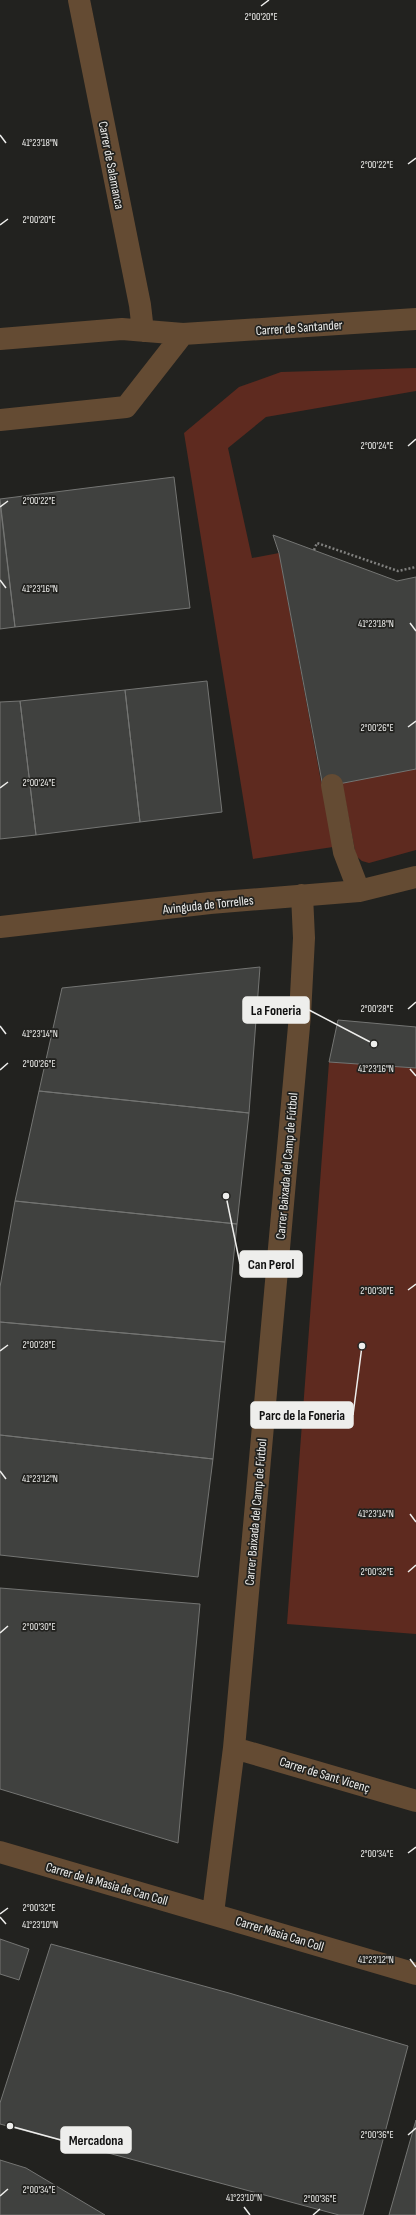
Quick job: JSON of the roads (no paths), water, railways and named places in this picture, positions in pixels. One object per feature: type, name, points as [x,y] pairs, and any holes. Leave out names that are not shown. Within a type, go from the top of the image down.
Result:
[{"type":"street","name":"Carrer de Salamanca","points":[[79,0],[140,305],[143,331]]},
{"type":"street","name":"Carrer de Santander","points":[[0,339],[122,329],[183,334],[416,319]]},
{"type":"street","points":[[0,420],[126,407],[183,334]]},
{"type":"street","points":[[332,785],[344,852],[359,890]]},
{"type":"street","name":"Avinguda de Torrelles","points":[[0,927],[210,903],[359,890],[416,877]]},
{"type":"street","name":"Carrer Baixada del Camp de Fútbol","points":[[213,1913],[234,1748],[300,1015],[304,938],[302,895]]},
{"type":"street","name":"Carrer de Sant Vicenç","points":[[234,1748],[416,1801]]},
{"type":"street","name":"Carrer de la Masia de Can Coll","points":[[0,1852],[213,1913]]},
{"type":"street","name":"Carrer Masia Can Coll","points":[[213,1913],[416,1974]]},
{"type":"place","name":"La Foneria","points":[[374,1044]]},
{"type":"place","name":"Can Perol","points":[[226,1196]]},
{"type":"place","name":"Parc de la Foneria","points":[[362,1346]]},
{"type":"place","name":"Mercadona","points":[[10,2126]]}]
